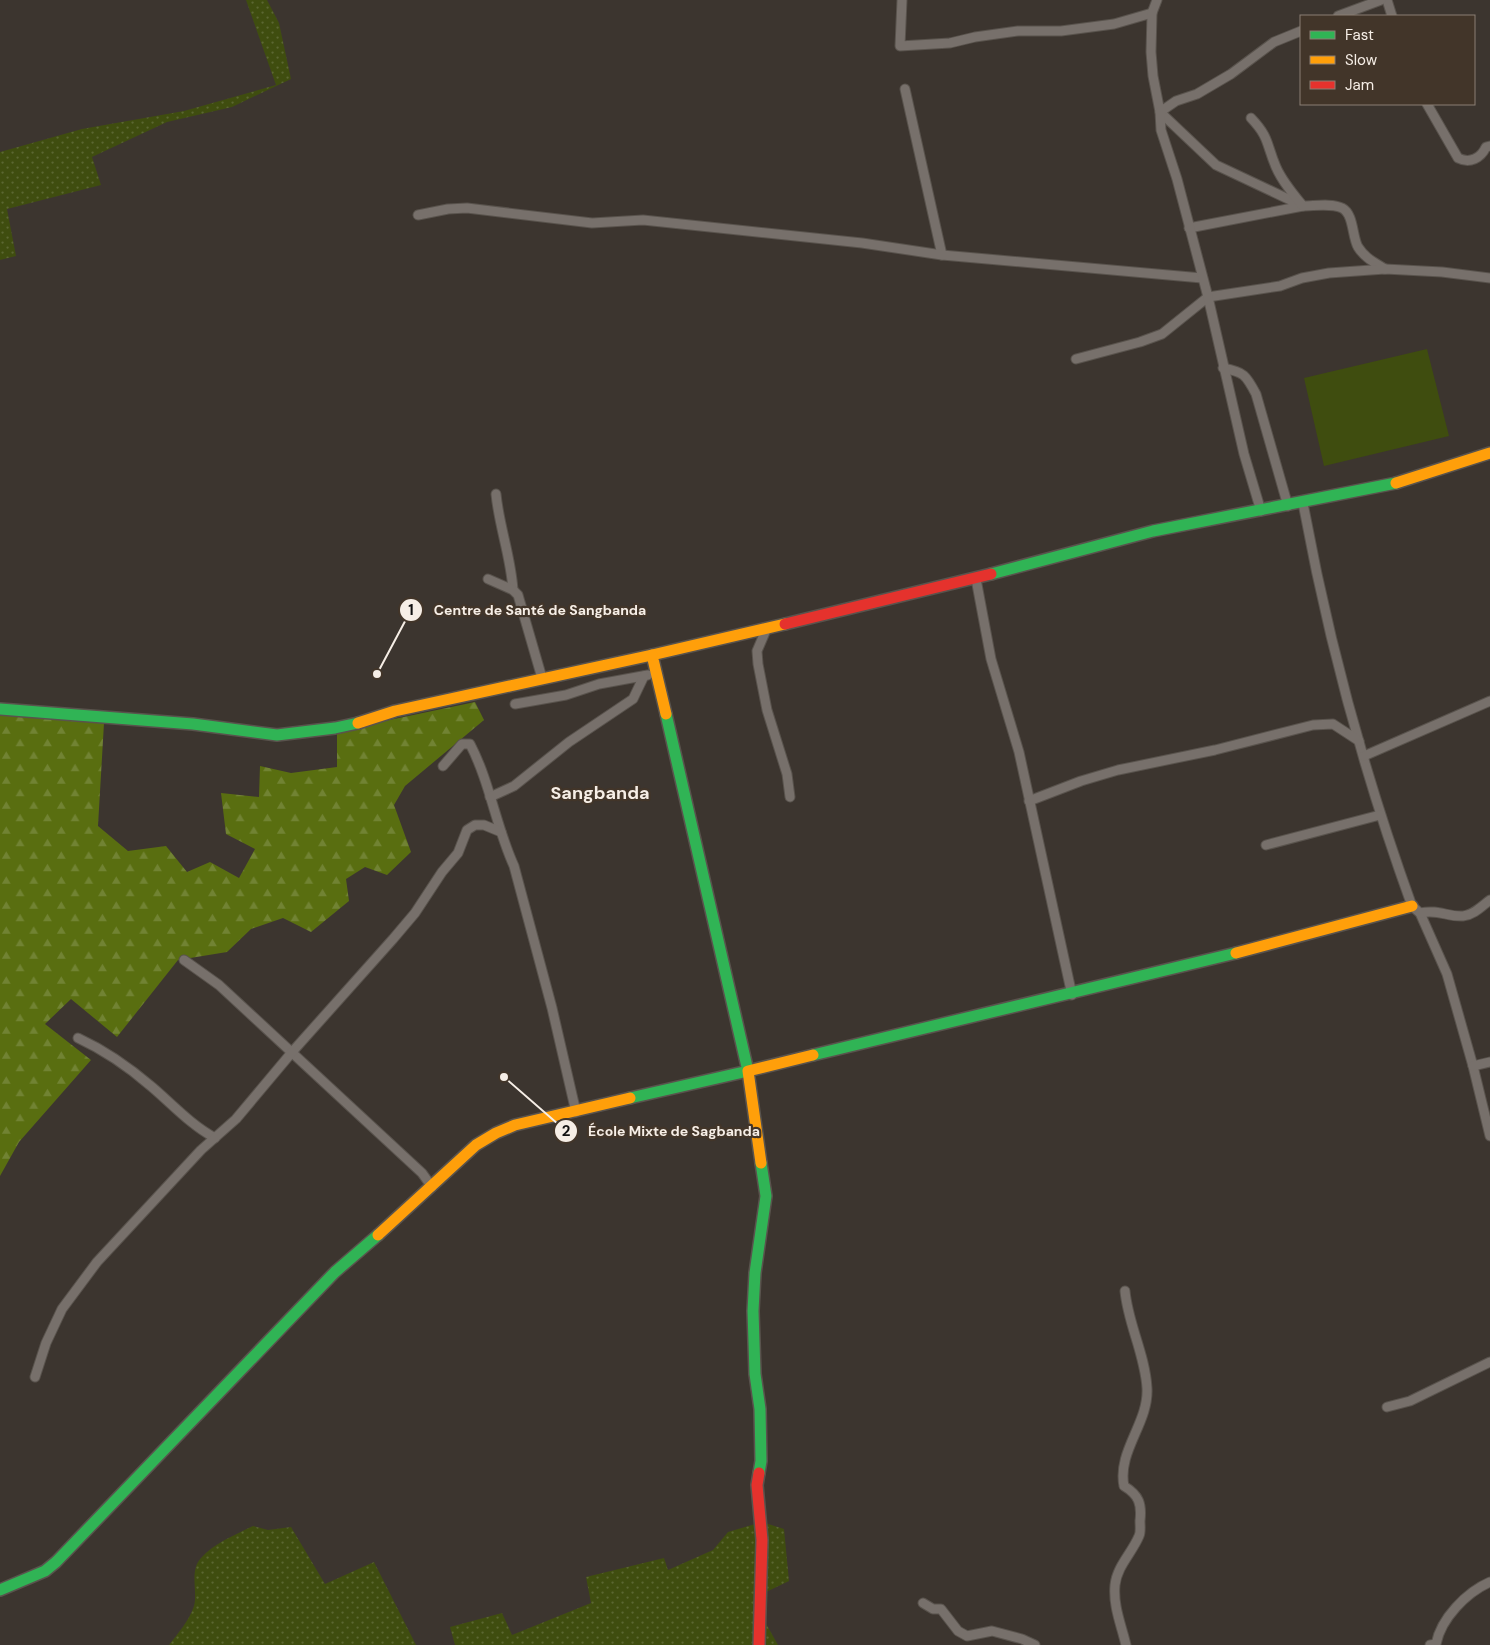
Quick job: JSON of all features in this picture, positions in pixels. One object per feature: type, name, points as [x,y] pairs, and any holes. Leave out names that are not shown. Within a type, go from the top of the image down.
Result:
[{"type":"main road","points":[[0,709],[193,724],[277,736],[306,730],[335,728],[374,719],[395,711],[766,630],[976,579],[1153,531],[1288,506],[1395,483],[1445,469],[1490,453]]},
{"type":"main road","points":[[652,655],[748,1071],[766,1196],[755,1273],[753,1311],[755,1366],[760,1409],[761,1461],[757,1485],[762,1540],[759,1645]]},
{"type":"main road","points":[[0,1590],[45,1571],[56,1562],[335,1272],[432,1187],[476,1145],[496,1133],[515,1125],[1072,994],[1416,910]]},
{"type":"street","points":[[902,0],[900,46],[950,43],[974,37],[1018,31],[1061,31],[1114,24],[1152,13]]},
{"type":"street","points":[[1157,0],[1152,13],[1153,76],[1160,112],[1161,130],[1177,179],[1208,297],[1244,454],[1261,511]]},
{"type":"street","points":[[1341,15],[1381,0]]},
{"type":"street","points":[[1387,0],[1392,15]]},
{"type":"street","points":[[1160,112],[1176,101],[1197,94],[1231,74],[1274,42],[1300,31]]},
{"type":"street","points":[[904,89],[942,255]]},
{"type":"street","points":[[1428,105],[1458,158],[1464,161],[1477,158],[1482,155],[1486,147],[1490,146]]},
{"type":"street","points":[[1160,112],[1216,165],[1303,206]]},
{"type":"street","points":[[1251,118],[1268,140],[1277,169],[1303,206]]},
{"type":"street","points":[[1189,228],[1303,206],[1334,206],[1347,212],[1357,245],[1366,258],[1385,269]]},
{"type":"street","points":[[418,216],[448,208],[467,208],[524,213],[592,223],[643,220],[862,243],[942,255],[1202,278]]},
{"type":"street","points":[[1076,358],[1140,342],[1162,334],[1208,297],[1280,286],[1302,278],[1329,273],[1385,269],[1442,272],[1490,278]]},
{"type":"street","points":[[1223,368],[1238,371],[1248,377],[1256,394],[1288,506]]},
{"type":"street","points":[[496,494],[497,510],[509,556],[513,590],[520,602],[542,678]]},
{"type":"street","points":[[1303,503],[1318,582],[1380,815],[1416,910],[1446,974],[1473,1066],[1490,1136]]},
{"type":"street","points":[[488,579],[513,590]]},
{"type":"street","points":[[976,579],[991,659],[1019,752],[1072,994]]},
{"type":"street","points":[[766,630],[757,651],[758,664],[767,710],[787,774],[790,797]]},
{"type":"street","points":[[514,704],[566,695],[599,684],[656,674]]},
{"type":"street","points":[[490,797],[514,786],[569,742],[633,699],[644,676]]},
{"type":"street","points":[[1364,756],[1490,700]]},
{"type":"street","points":[[1029,801],[1081,780],[1118,770],[1215,750],[1313,725],[1333,724],[1359,740]]},
{"type":"street","points":[[443,766],[462,744],[470,744],[522,893],[576,1112]]},
{"type":"street","points":[[1266,845],[1380,815]]},
{"type":"street","points":[[35,1377],[49,1336],[76,1288],[147,1206],[201,1150],[236,1119],[415,913],[442,872],[458,853],[467,830],[475,825],[484,825],[501,832]]},
{"type":"street","points":[[1416,910],[1432,910],[1464,916],[1474,912],[1490,900]]},
{"type":"street","points":[[184,960],[218,985],[293,1052],[422,1173],[432,1187]]},
{"type":"street","points":[[78,1038],[105,1053],[150,1086],[195,1126],[215,1138]]},
{"type":"street","points":[[1473,1066],[1490,1062]]},
{"type":"street","points":[[1124,1291],[1127,1312],[1142,1358],[1147,1389],[1145,1408],[1123,1464],[1122,1475],[1124,1486],[1140,1500],[1141,1512],[1139,1536],[1124,1558],[1115,1583],[1115,1608],[1126,1645]]},
{"type":"street","points":[[1388,1407],[1410,1401],[1490,1362]]},
{"type":"street","points":[[1430,1645],[1436,1644],[1441,1629],[1464,1599],[1477,1587],[1490,1582]]},
{"type":"street","points":[[923,1603],[933,1609],[941,1609],[958,1631],[966,1636],[992,1631],[1030,1644]]},
{"type":"green space","points":[[246,0],[267,0],[279,23],[291,79],[232,107],[167,122],[92,157],[101,185],[7,209],[16,256],[0,260],[0,152],[82,129],[184,111],[276,85]]},
{"type":"green space","points":[[1427,349],[1449,436],[1324,466],[1304,378]]},
{"type":"green space","points":[[475,702],[484,720],[405,786],[394,805],[411,852],[387,875],[365,867],[346,879],[349,901],[311,932],[283,918],[251,929],[227,952],[178,960],[117,1037],[71,999],[45,1024],[91,1060],[19,1142],[0,1176],[0,714],[104,723],[98,826],[128,851],[166,846],[187,872],[210,862],[239,878],[255,849],[226,834],[221,793],[259,797],[260,766],[291,773],[337,767],[337,731]]},
{"type":"green space","points":[[762,1522],[784,1529],[789,1581],[762,1594],[764,1620],[778,1645],[455,1645],[450,1627],[502,1613],[512,1635],[591,1603],[586,1577],[664,1558],[668,1570],[713,1550],[728,1532]]},
{"type":"green space","points":[[253,1526],[268,1530],[291,1527],[325,1584],[374,1562],[416,1645],[169,1645],[186,1622],[194,1606],[195,1569],[197,1563],[218,1544]]},
{"type":"traffic: fast","points":[[991,574],[1153,531],[1396,483]]},
{"type":"traffic: fast","points":[[0,709],[193,724],[277,735],[335,728],[358,723]]},
{"type":"traffic: fast","points":[[630,1098],[748,1071],[666,714]]},
{"type":"traffic: fast","points":[[813,1055],[1236,953]]},
{"type":"traffic: fast","points":[[759,1473],[761,1461],[760,1409],[755,1374],[753,1311],[755,1273],[766,1196],[761,1163]]},
{"type":"traffic: fast","points":[[0,1590],[45,1571],[56,1562],[335,1272],[378,1235]]},
{"type":"traffic: slow","points":[[1396,483],[1490,453]]},
{"type":"traffic: slow","points":[[666,714],[652,655],[785,624]]},
{"type":"traffic: slow","points":[[358,723],[395,711],[652,655]]},
{"type":"traffic: slow","points":[[1236,953],[1412,906]]},
{"type":"traffic: slow","points":[[761,1163],[748,1071],[813,1055]]},
{"type":"traffic: slow","points":[[378,1235],[476,1145],[496,1133],[515,1125],[630,1098]]},
{"type":"traffic: jam","points":[[785,624],[991,574]]},
{"type":"traffic: jam","points":[[759,1473],[757,1485],[762,1540],[759,1645]]},
{"type":"place","name":"Centre de Santé de Sangbanda","points":[[377,674]]},
{"type":"place","name":"École Mixte de Sagbanda","points":[[504,1077]]},
{"type":"district","name":"Sangbanda","points":[[600,793]]}]
